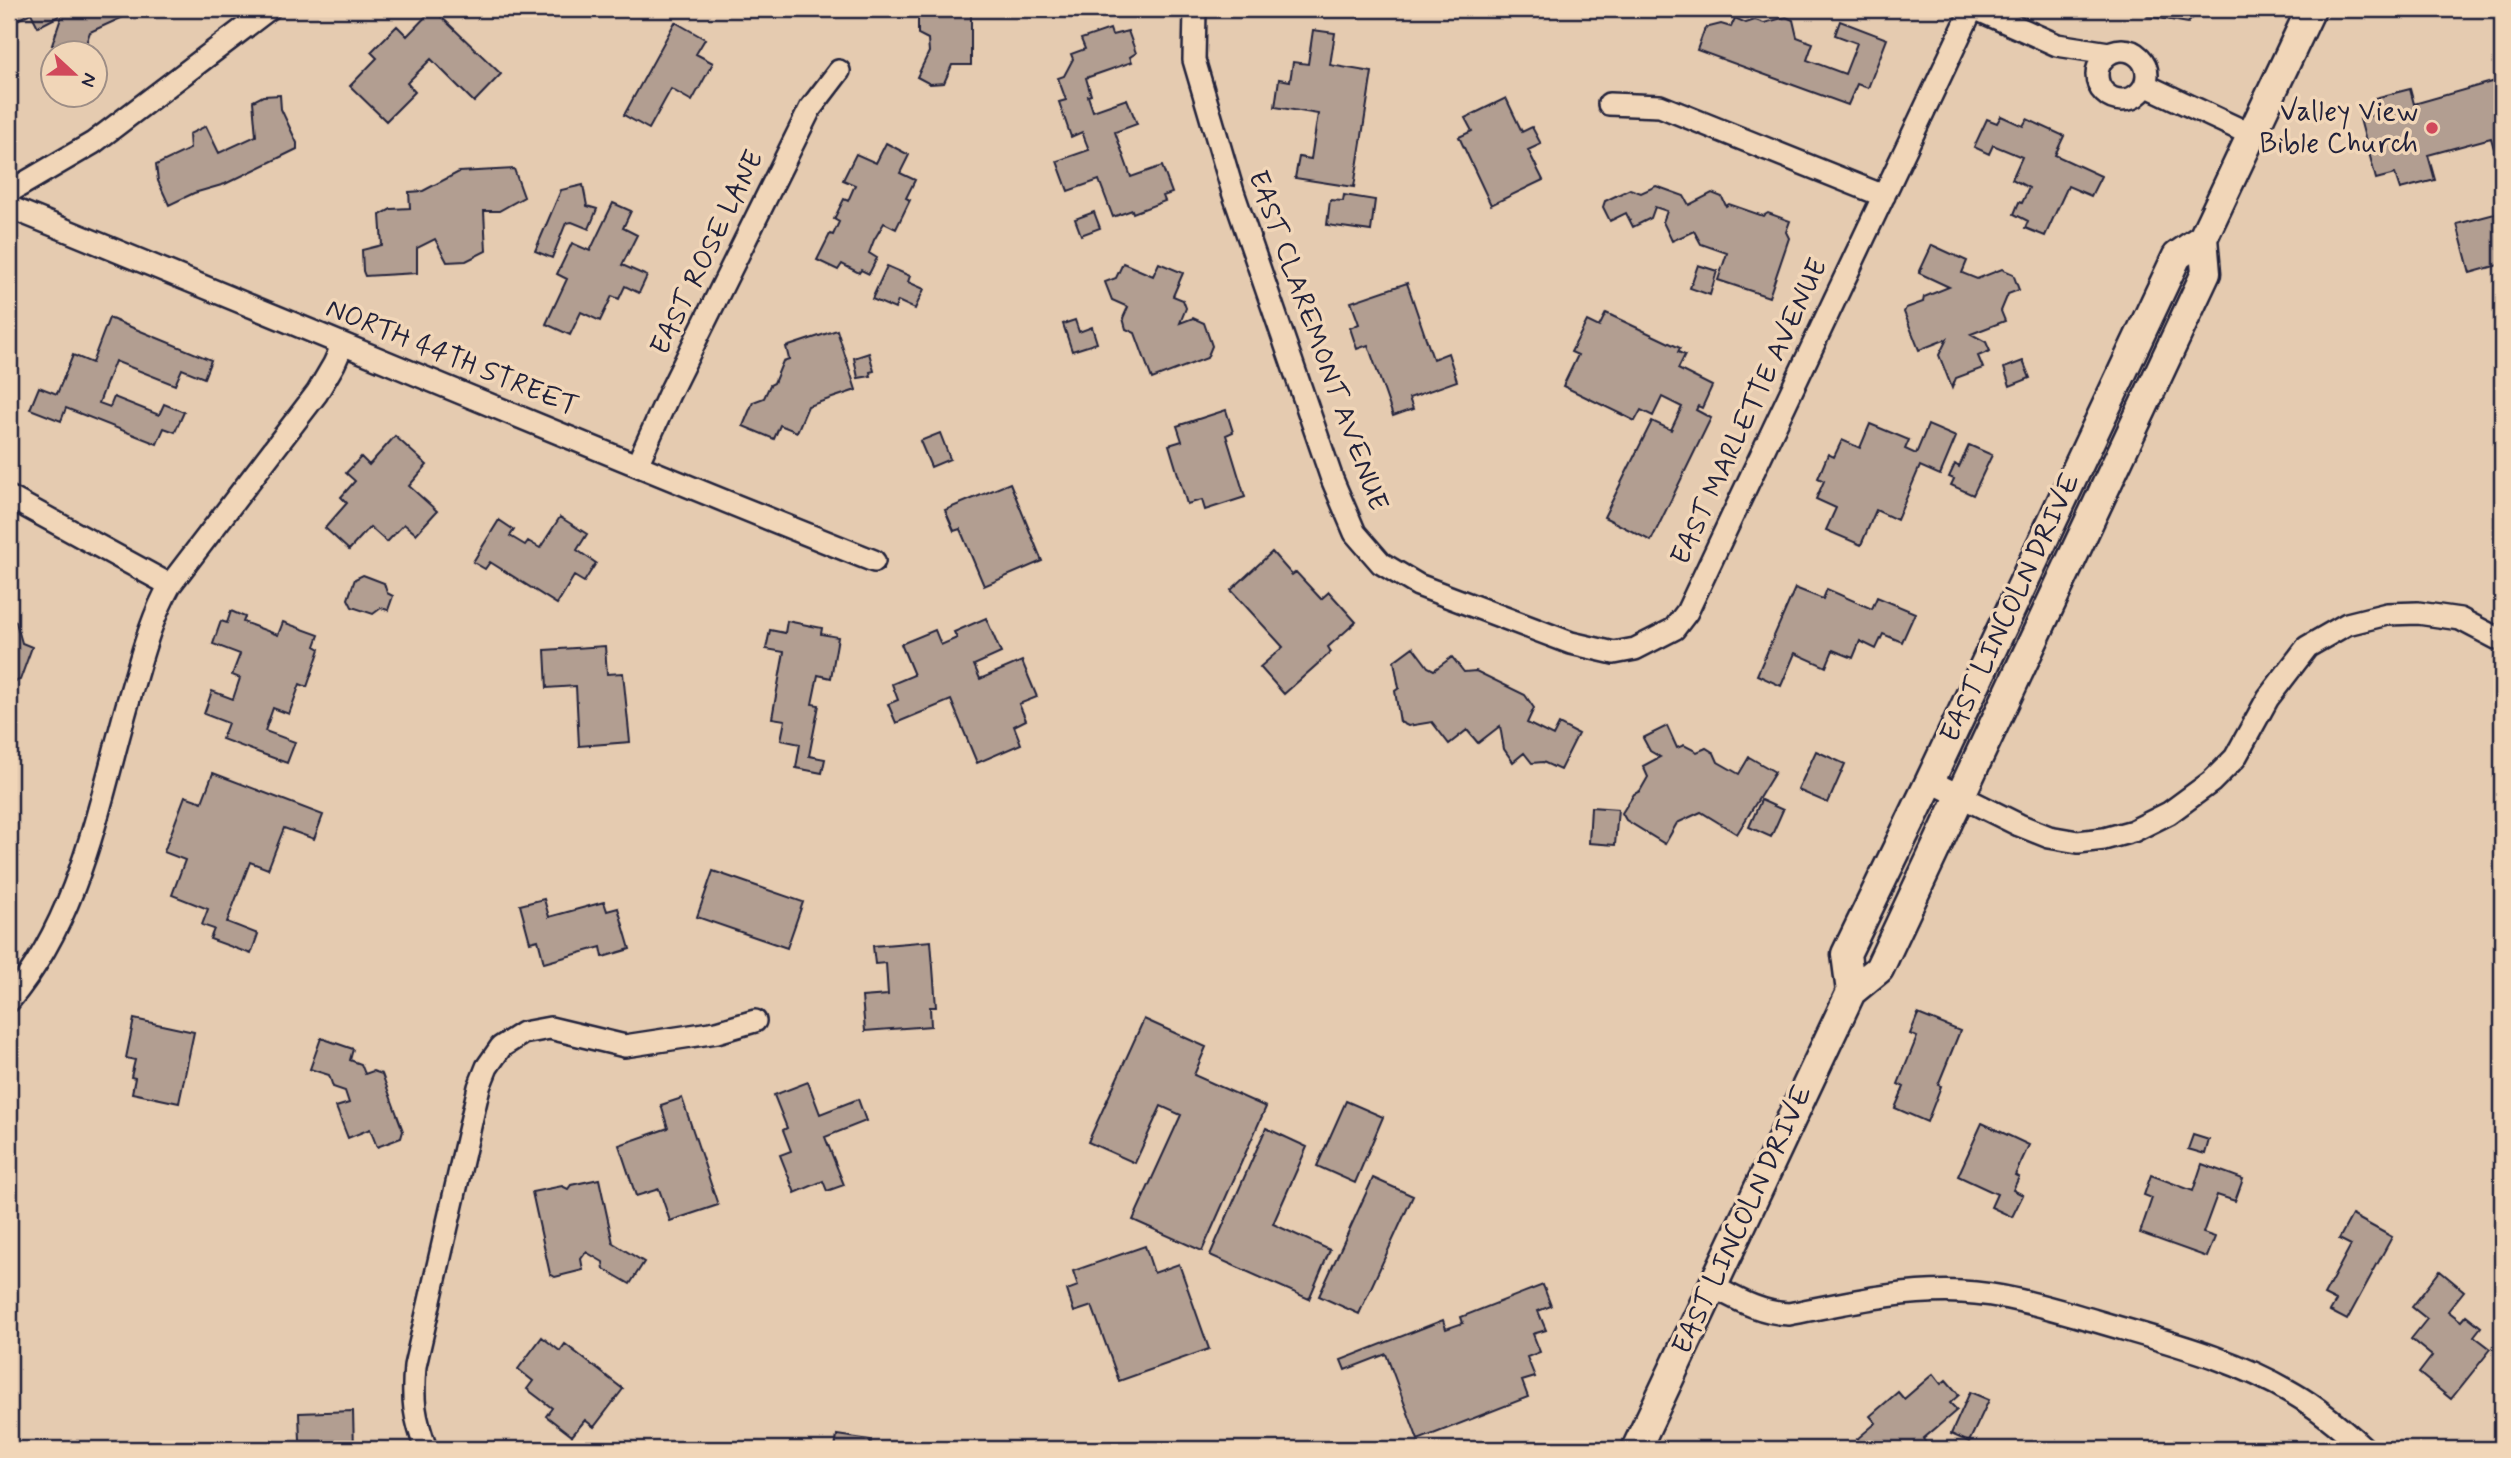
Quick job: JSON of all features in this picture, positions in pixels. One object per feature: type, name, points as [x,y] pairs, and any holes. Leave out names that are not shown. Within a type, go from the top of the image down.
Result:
[{"type":"main road","name":"EAST LINCOLN DRIVE","points":[[1851,992],[1846,954],[2177,256],[2203,238],[2311,9]]},
{"type":"main road","name":"EAST LINCOLN DRIVE","points":[[1636,1449],[1851,992],[1879,969],[2206,273],[2203,238]]},
{"type":"street","points":[[9,192],[93,143],[269,9]]},
{"type":"street","name":"EAST CLAREMONT AVENUE","points":[[1195,9],[1195,60],[1233,192],[1332,479],[1355,533],[1381,563],[1418,585],[1571,643],[1614,653],[1635,649],[1654,641]]},
{"type":"street","points":[[1974,9],[2057,45],[2109,53],[2125,50],[2140,57],[2147,70],[2145,85],[2136,97],[2122,101],[2106,95],[2099,88],[2097,79],[2101,61],[2109,53]]},
{"type":"street","name":"EAST MARLETTE AVENUE","points":[[1654,641],[1674,629],[1687,612],[1974,9]]},
{"type":"street","points":[[2057,45],[2097,79]]},
{"type":"street","name":"EAST ROSE LANE","points":[[637,465],[653,427],[810,109],[839,71]]},
{"type":"street","points":[[2145,85],[2252,135]]},
{"type":"street","points":[[1609,104],[1660,106],[1884,196]]},
{"type":"street","name":"NORTH 44TH STREET","points":[[9,207],[874,561]]},
{"type":"street","points":[[9,1001],[58,926],[76,887],[159,604],[170,585],[317,393],[343,344]]},
{"type":"street","points":[[9,496],[170,585]]},
{"type":"street","points":[[1930,781],[2049,837],[2078,842],[2104,839],[2133,831],[2169,813],[2211,782],[2235,758],[2269,698],[2306,647],[2347,624],[2387,614],[2418,613],[2460,619],[2502,641]]},
{"type":"street","points":[[426,1449],[412,1398],[415,1366],[479,1087],[487,1067],[501,1047],[523,1033],[550,1028],[625,1046],[717,1032],[755,1021]]},
{"type":"street","points":[[1712,1286],[1751,1306],[1775,1314],[1789,1314],[1895,1294],[1940,1291],[1975,1293],[2050,1309],[2141,1334],[2247,1371],[2308,1403],[2365,1449]]},
{"type":"building","points":[[9,9],[55,9],[59,16],[38,27],[31,13],[13,22]]},
{"type":"building","points":[[62,9],[130,9],[132,13],[90,32],[88,38],[54,38]]},
{"type":"building","points":[[433,9],[501,74],[474,102],[431,59],[407,83],[415,92],[386,121],[350,86],[377,58],[371,52],[397,26],[407,36]]},
{"type":"building","points":[[918,9],[992,9],[989,14],[971,10],[971,65],[952,65],[944,83],[930,84],[917,77],[929,52],[928,39],[918,34]]},
{"type":"building","points":[[2154,9],[2201,9],[2188,23],[2147,16]]},
{"type":"building","points":[[1786,17],[1793,20],[1797,37],[1813,43],[1807,60],[1845,74],[1857,43],[1835,35],[1840,21],[1887,39],[1868,88],[1857,84],[1848,105],[1697,50],[1705,28],[1721,24],[1731,27],[1735,18],[1746,23],[1755,20],[1764,23]]},
{"type":"building","points":[[675,22],[705,39],[696,54],[713,63],[692,101],[671,89],[649,129],[624,115]]},
{"type":"building","points":[[1110,29],[1112,35],[1128,31],[1136,53],[1130,57],[1132,62],[1086,78],[1093,111],[1127,99],[1137,124],[1115,132],[1131,177],[1162,166],[1172,193],[1163,196],[1165,201],[1113,217],[1099,180],[1068,191],[1057,161],[1089,150],[1082,132],[1071,137],[1059,102],[1066,100],[1058,78],[1064,76],[1073,59],[1071,54],[1085,49],[1081,39]]},
{"type":"building","points":[[1313,30],[1335,33],[1330,65],[1372,72],[1354,187],[1295,178],[1299,157],[1311,159],[1318,114],[1275,107],[1279,79],[1290,81],[1293,62],[1308,64]]},
{"type":"building","name":"Valley View Bible Church","points":[[2502,79],[2502,96],[2498,98],[2502,112],[2502,178],[2491,138],[2428,155],[2435,180],[2400,189],[2395,174],[2376,179],[2360,119],[2379,113],[2375,98],[2410,89],[2414,104]]},
{"type":"building","points":[[280,95],[281,109],[297,143],[297,149],[225,184],[194,193],[169,205],[158,181],[156,165],[190,149],[189,134],[206,126],[219,153],[256,136],[253,101],[263,96]]},
{"type":"building","points":[[1506,98],[1522,132],[1532,127],[1541,144],[1528,150],[1543,180],[1491,205],[1459,137],[1472,131],[1465,118]]},
{"type":"building","points":[[2001,116],[2023,126],[2027,119],[2064,136],[2055,155],[2101,176],[2091,196],[2068,186],[2045,236],[2025,228],[2028,221],[2014,214],[2029,188],[2012,179],[2022,157],[1993,145],[1989,154],[1974,147],[1987,119],[1997,123]]},
{"type":"building","points":[[886,143],[909,155],[900,173],[915,180],[906,198],[910,200],[896,229],[884,223],[869,253],[877,258],[869,274],[861,270],[859,273],[842,264],[838,270],[817,260],[839,222],[834,219],[844,199],[848,201],[855,185],[843,180],[856,154],[876,163]]},
{"type":"building","points":[[514,169],[524,197],[499,211],[484,211],[486,251],[466,261],[447,262],[435,239],[417,248],[417,273],[365,276],[362,250],[382,245],[380,215],[391,209],[410,208],[409,192],[423,191],[459,172]]},
{"type":"building","points":[[583,185],[587,206],[597,209],[589,229],[572,222],[566,223],[552,258],[535,251],[561,190]]},
{"type":"building","points":[[1656,186],[1684,196],[1689,205],[1712,193],[1722,197],[1726,206],[1729,204],[1763,216],[1768,213],[1790,221],[1786,232],[1789,238],[1769,297],[1718,280],[1727,253],[1701,244],[1694,231],[1672,241],[1663,222],[1667,211],[1655,207],[1651,218],[1633,227],[1626,213],[1610,221],[1603,207],[1605,201],[1630,189],[1641,193]]},
{"type":"building","points":[[1344,195],[1375,200],[1371,231],[1327,225],[1330,200],[1343,201]]},
{"type":"building","points":[[613,203],[631,211],[623,228],[637,235],[622,265],[647,276],[639,293],[625,286],[619,299],[612,296],[600,321],[581,312],[570,335],[546,324],[567,279],[557,274],[572,243],[590,251]]},
{"type":"building","points":[[1094,212],[1100,228],[1081,235],[1075,219]]},
{"type":"building","name":"Valley View Bible Church","points":[[2502,212],[2502,264],[2470,273],[2457,224]]},
{"type":"building","points":[[1932,245],[1967,261],[1962,273],[1977,279],[2002,269],[2013,274],[2019,290],[2008,294],[2001,311],[2005,321],[1971,334],[1986,342],[1990,351],[1978,356],[1983,368],[1956,378],[1952,388],[1939,355],[1947,339],[1919,350],[1904,312],[1906,308],[1923,302],[1924,297],[1949,287],[1919,273]]},
{"type":"building","points":[[1123,263],[1153,276],[1159,263],[1183,273],[1173,296],[1183,300],[1186,308],[1180,323],[1193,318],[1204,323],[1212,346],[1207,358],[1152,379],[1135,333],[1126,329],[1123,318],[1128,307],[1112,300],[1105,282],[1116,278]]},
{"type":"building","points":[[1698,265],[1717,271],[1710,295],[1690,288]]},
{"type":"building","points":[[887,266],[910,276],[908,282],[924,289],[915,309],[898,301],[895,309],[872,299]]},
{"type":"building","points":[[1407,283],[1433,359],[1448,353],[1457,381],[1409,398],[1413,409],[1393,416],[1368,345],[1357,349],[1350,328],[1359,324],[1351,302]]},
{"type":"building","points":[[1606,313],[1680,348],[1678,352],[1685,355],[1678,369],[1712,386],[1702,408],[1698,406],[1696,410],[1711,418],[1651,541],[1604,517],[1652,421],[1671,430],[1682,407],[1662,397],[1653,416],[1641,410],[1635,421],[1563,386],[1578,355],[1571,352],[1587,321],[1599,327]]},
{"type":"building","points":[[109,318],[211,360],[204,378],[182,369],[175,385],[115,361],[99,403],[110,407],[114,397],[159,415],[164,404],[184,412],[175,432],[164,428],[157,444],[66,408],[61,421],[30,409],[39,387],[57,394],[73,355],[92,363]]},
{"type":"building","points":[[1075,320],[1079,332],[1092,327],[1097,343],[1072,351],[1063,324]]},
{"type":"building","points":[[837,330],[856,390],[808,406],[797,432],[780,425],[774,439],[743,426],[753,402],[764,398],[783,361],[789,359],[786,347]]},
{"type":"building","points":[[869,353],[874,371],[870,372],[871,376],[858,378],[854,358]]},
{"type":"building","points":[[2023,361],[2030,378],[2010,386],[2004,368]]},
{"type":"building","points":[[1226,410],[1233,432],[1226,435],[1245,497],[1205,510],[1202,500],[1187,504],[1169,445],[1182,441],[1177,426]]},
{"type":"building","points":[[1870,424],[1909,440],[1905,449],[1916,454],[1928,425],[1956,437],[1940,475],[1920,466],[1897,520],[1876,510],[1861,545],[1826,530],[1836,508],[1816,499],[1824,481],[1818,478],[1828,454],[1834,457],[1842,440],[1860,448]]},
{"type":"building","points":[[940,433],[950,459],[931,467],[920,441]]},
{"type":"building","points":[[395,436],[427,465],[409,486],[437,511],[416,534],[404,524],[387,542],[370,527],[349,550],[325,528],[347,503],[341,497],[355,481],[346,473],[361,457],[369,465]]},
{"type":"building","points":[[1969,445],[1992,455],[1973,495],[1951,485],[1954,479],[1949,477],[1955,464],[1959,467]]},
{"type":"building","points":[[1010,483],[1042,561],[984,586],[960,529],[954,531],[945,510]]},
{"type":"building","points":[[560,517],[587,534],[577,550],[596,563],[584,582],[574,576],[557,604],[490,562],[485,569],[473,562],[499,520],[514,530],[510,536],[525,545],[528,541],[540,548]]},
{"type":"building","points":[[1272,552],[1292,575],[1296,572],[1321,599],[1329,592],[1356,622],[1328,647],[1331,652],[1284,694],[1260,667],[1283,647],[1231,590]]},
{"type":"building","points":[[363,575],[384,583],[387,593],[393,596],[388,610],[381,608],[373,614],[352,607],[348,599],[355,579]]},
{"type":"building","points":[[1795,588],[1823,599],[1827,589],[1872,609],[1877,597],[1915,613],[1902,642],[1883,634],[1876,649],[1860,641],[1853,658],[1833,650],[1826,667],[1795,653],[1781,686],[1757,675]]},
{"type":"building","points":[[231,611],[245,617],[243,622],[278,635],[283,622],[319,635],[315,646],[320,649],[307,687],[300,684],[289,714],[273,708],[265,731],[295,742],[287,763],[222,739],[228,723],[204,714],[212,691],[233,699],[240,678],[232,675],[240,654],[213,644],[221,621],[227,623]]},
{"type":"building","points":[[986,618],[1001,653],[974,665],[980,679],[1022,661],[1037,697],[1019,704],[1026,720],[1014,726],[1021,744],[977,763],[951,700],[896,723],[888,704],[898,700],[892,684],[914,675],[901,644],[935,630],[941,645],[957,638],[954,632]]},
{"type":"building","points":[[9,619],[16,622],[22,643],[32,647],[20,680],[9,683]]},
{"type":"building","points":[[787,621],[822,628],[821,634],[838,637],[831,678],[818,675],[812,704],[819,705],[809,756],[825,759],[822,773],[796,768],[800,744],[781,740],[785,720],[772,718],[784,652],[766,649],[770,630],[785,633]]},
{"type":"building","points":[[605,646],[607,674],[623,673],[630,742],[579,746],[576,686],[547,688],[545,650]]},
{"type":"building","points":[[1413,647],[1428,667],[1434,670],[1452,657],[1464,672],[1476,671],[1525,695],[1534,708],[1527,723],[1553,736],[1559,724],[1578,734],[1560,770],[1543,762],[1532,763],[1524,753],[1513,762],[1504,749],[1500,726],[1478,743],[1467,730],[1449,744],[1432,722],[1408,726],[1400,722],[1395,691],[1399,688],[1394,661]]},
{"type":"building","points":[[1667,726],[1677,748],[1684,745],[1697,752],[1706,748],[1714,753],[1718,762],[1739,774],[1749,757],[1775,772],[1737,834],[1701,812],[1677,823],[1665,844],[1626,820],[1622,813],[1648,777],[1643,766],[1660,757],[1650,751],[1643,738]]},
{"type":"building","points":[[1816,751],[1845,764],[1828,803],[1798,790]]},
{"type":"building","points":[[213,773],[323,815],[314,839],[284,828],[268,869],[250,862],[227,922],[258,934],[251,954],[210,939],[214,929],[202,925],[208,909],[172,895],[185,860],[164,852],[185,796],[202,802]]},
{"type":"building","points":[[1761,800],[1783,810],[1771,837],[1749,827]]},
{"type":"building","points":[[1591,807],[1618,809],[1615,845],[1589,843]]},
{"type":"building","points":[[713,871],[803,902],[787,948],[697,917]]},
{"type":"building","points":[[544,899],[549,917],[604,902],[607,911],[618,908],[630,949],[603,957],[601,947],[544,963],[538,940],[530,942],[520,905]]},
{"type":"building","points":[[931,941],[936,1007],[930,1007],[931,1026],[865,1031],[862,997],[888,995],[886,963],[875,964],[873,946]]},
{"type":"building","points":[[1918,1014],[1960,1031],[1938,1085],[1941,1086],[1927,1122],[1895,1108],[1904,1087],[1898,1084],[1917,1037],[1910,1034]]},
{"type":"building","points":[[134,1019],[194,1032],[179,1103],[132,1093],[135,1078],[131,1077],[135,1060],[126,1058]]},
{"type":"building","points":[[1144,1019],[1206,1047],[1194,1075],[1266,1107],[1202,1251],[1133,1220],[1181,1115],[1161,1106],[1135,1163],[1088,1142]]},
{"type":"building","points":[[321,1038],[353,1049],[350,1060],[361,1064],[365,1074],[373,1071],[382,1074],[403,1131],[401,1138],[377,1147],[370,1129],[348,1138],[336,1107],[349,1103],[345,1091],[333,1087],[329,1075],[310,1069]]},
{"type":"building","points":[[808,1082],[820,1114],[858,1099],[866,1121],[825,1137],[844,1185],[827,1191],[823,1181],[795,1193],[780,1155],[791,1151],[783,1130],[787,1128],[774,1095]]},
{"type":"building","points":[[682,1098],[718,1205],[670,1221],[659,1189],[636,1196],[619,1145],[668,1128],[661,1105]]},
{"type":"building","points":[[1346,1101],[1383,1117],[1355,1183],[1317,1166]]},
{"type":"building","points":[[1982,1123],[2029,1145],[2015,1175],[2019,1177],[2013,1190],[2023,1195],[2012,1217],[1991,1207],[1997,1194],[1958,1176]]},
{"type":"building","points":[[1266,1128],[1307,1147],[1273,1224],[1330,1250],[1309,1299],[1210,1255]]},
{"type":"building","points":[[2193,1135],[2209,1140],[2205,1154],[2188,1149]]},
{"type":"building","points":[[2202,1164],[2243,1179],[2235,1201],[2217,1195],[2203,1233],[2215,1237],[2207,1257],[2140,1233],[2152,1198],[2144,1195],[2151,1175],[2193,1191]]},
{"type":"building","points":[[1373,1178],[1413,1196],[1359,1314],[1319,1296]]},
{"type":"building","points":[[599,1179],[613,1243],[644,1262],[630,1284],[604,1269],[603,1262],[586,1252],[581,1259],[583,1270],[555,1277],[550,1274],[532,1192],[562,1186],[568,1189],[571,1185]]},
{"type":"building","points":[[2352,1215],[2392,1237],[2347,1320],[2330,1311],[2336,1301],[2324,1295],[2351,1245],[2339,1239]]},
{"type":"building","points":[[1145,1246],[1154,1273],[1179,1264],[1209,1349],[1119,1381],[1092,1306],[1074,1312],[1067,1290],[1078,1286],[1073,1271]]},
{"type":"building","points":[[2440,1271],[2464,1291],[2448,1311],[2461,1321],[2466,1315],[2481,1327],[2474,1336],[2491,1349],[2451,1399],[2419,1373],[2432,1356],[2411,1339],[2427,1319],[2412,1307]]},
{"type":"building","points":[[1543,1285],[1551,1306],[1538,1311],[1546,1330],[1533,1334],[1540,1352],[1527,1357],[1535,1377],[1522,1381],[1528,1397],[1418,1440],[1386,1354],[1345,1370],[1341,1360],[1443,1320],[1446,1329],[1463,1323],[1461,1317]]},
{"type":"building","points":[[542,1337],[560,1351],[565,1344],[623,1389],[594,1427],[585,1420],[572,1436],[546,1416],[552,1408],[527,1389],[533,1381],[518,1369]]},
{"type":"building","points":[[1933,1374],[1941,1384],[1946,1380],[1959,1395],[1950,1403],[1957,1410],[1923,1439],[1927,1444],[1920,1449],[1866,1449],[1857,1439],[1876,1423],[1870,1416],[1898,1392],[1904,1399]]},
{"type":"building","points":[[1970,1392],[1989,1400],[1969,1442],[1951,1434]]},
{"type":"building","points":[[353,1411],[354,1449],[324,1449],[324,1441],[300,1441],[299,1413]]},
{"type":"building","points":[[837,1435],[871,1440],[870,1449],[835,1449]]},
{"type":"place","name":"Valley View Bible Church","points":[[2432,128]]}]
